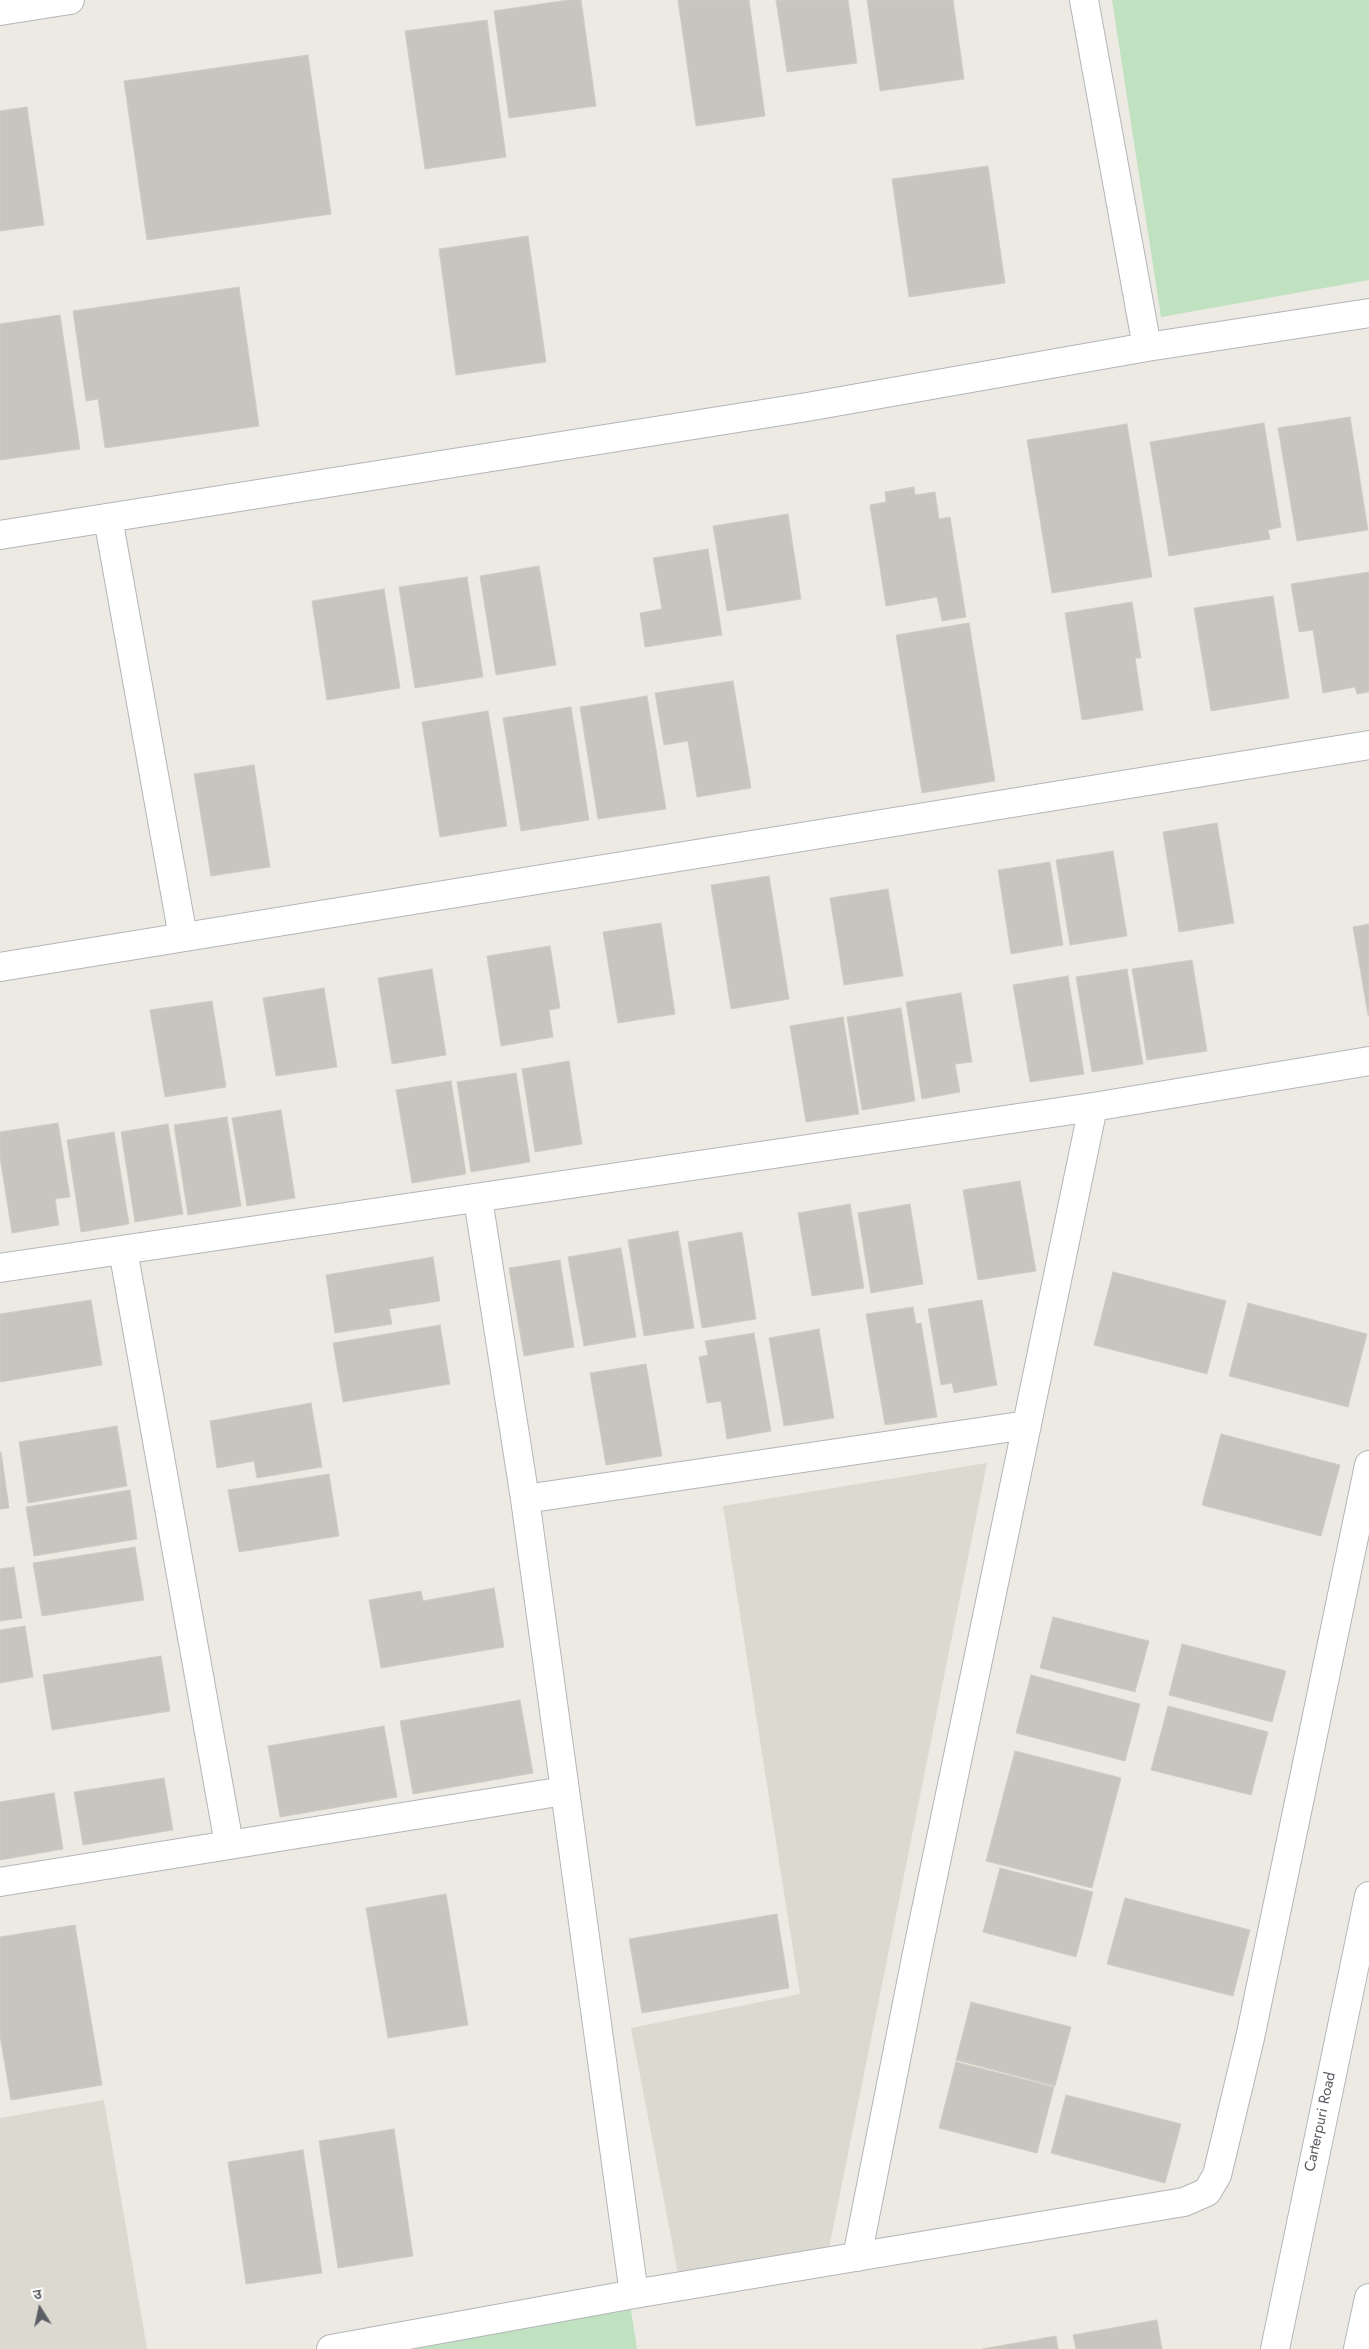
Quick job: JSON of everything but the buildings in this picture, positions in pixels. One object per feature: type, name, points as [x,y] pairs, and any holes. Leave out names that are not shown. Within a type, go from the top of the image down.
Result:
[{"type":"street","points":[[0,11],[70,0]]},
{"type":"street","points":[[1084,0],[1146,348]]},
{"type":"street","points":[[0,535],[798,408],[1146,348],[1369,313]]},
{"type":"street","points":[[108,518],[183,937]]},
{"type":"street","points":[[0,967],[1369,745]]},
{"type":"street","points":[[0,1268],[1094,1107],[1369,1061]]},
{"type":"street","points":[[857,2257],[916,1958],[1094,1107]]},
{"type":"street","points":[[478,1199],[525,1499],[634,2294]]},
{"type":"street","points":[[123,1250],[229,1844]]},
{"type":"street","points":[[525,1499],[1027,1425]]},
{"type":"street","points":[[331,2349],[634,2294],[1184,2202],[1206,2192],[1217,2175],[1250,2038],[1369,1465]]},
{"type":"street","points":[[0,1882],[564,1791]]},
{"type":"street","name":"Carterpuri Road","points":[[1275,2349],[1369,1896]]},
{"type":"street","points":[[1358,2349],[1369,2298]]},
{"type":"shaded area","points":[[987,1463],[827,2258],[679,2279],[631,2028],[800,1994],[723,1506]]},
{"type":"shaded area","points":[[104,2100],[147,2349],[0,2349],[0,2118]]},
{"type":"green space","points":[[1112,0],[1369,0],[1369,280],[1161,317]]},
{"type":"green space","points":[[630,2304],[637,2349],[386,2349]]}]
